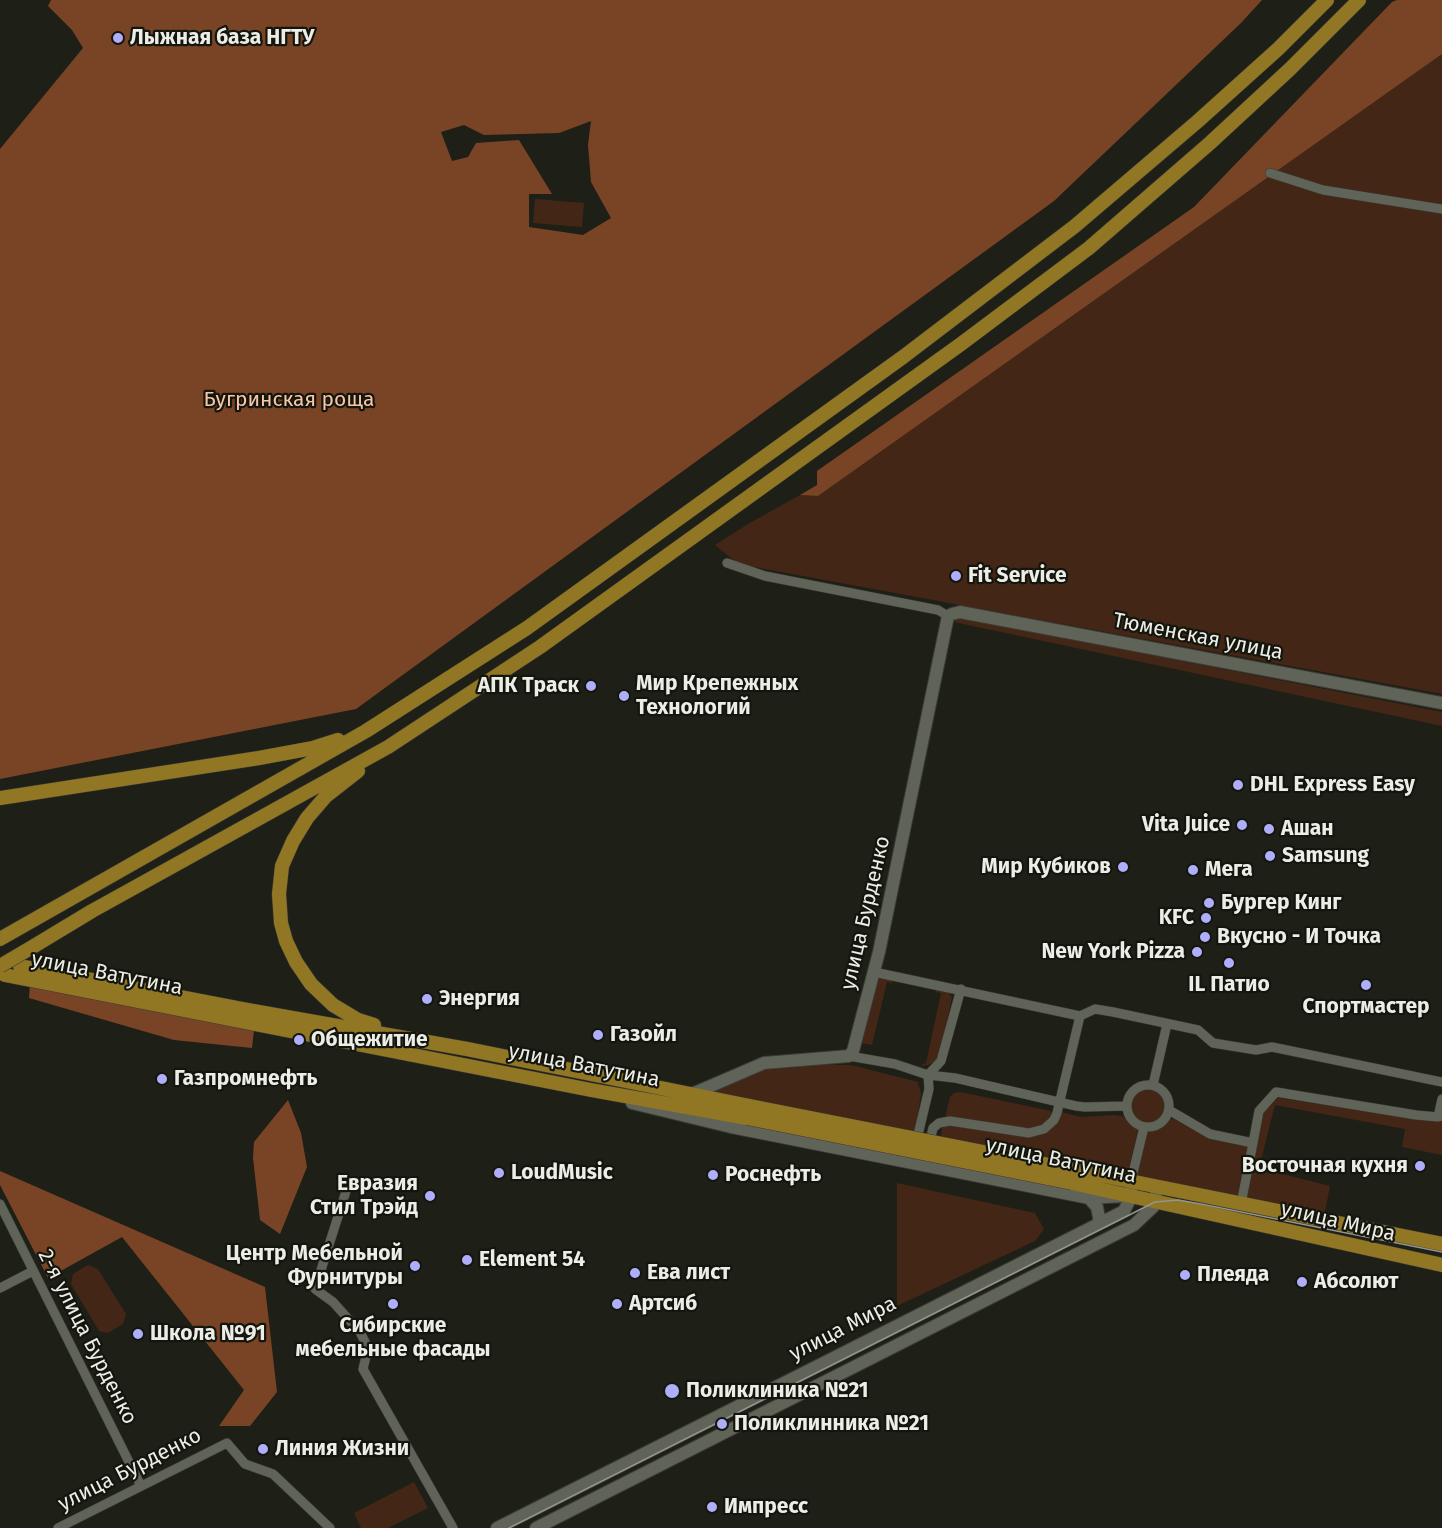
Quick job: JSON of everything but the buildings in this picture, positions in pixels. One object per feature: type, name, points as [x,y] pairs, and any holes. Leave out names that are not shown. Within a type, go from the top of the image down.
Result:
[{"type":"main road","points":[[0,939],[366,731],[527,628],[903,357],[1092,211],[1278,50],[1327,0]]},
{"type":"main road","points":[[2,970],[34,946],[92,911],[388,747],[540,647],[952,351],[1089,248],[1210,143],[1290,69],[1359,0]]},
{"type":"main road","points":[[0,798],[313,748],[366,731]]},
{"type":"main road","points":[[388,747],[326,796],[307,818],[292,841],[282,866],[279,894],[281,923],[296,962],[311,984],[333,1005],[358,1020],[423,1042]]},
{"type":"main road","name":"улица Ватутина","points":[[20,966],[692,1094],[749,1112]]},
{"type":"main road","name":"улица Ватутина","points":[[2,970],[591,1090],[749,1112],[1073,1177],[1131,1182]]},
{"type":"main road","name":"улица Ватутина","points":[[1073,1177],[1128,1197],[1155,1202]]},
{"type":"main road","name":"улица Мира","points":[[1131,1182],[1442,1244]]},
{"type":"main road","name":"улица Мира","points":[[1155,1202],[1442,1265]]},
{"type":"street","points":[[1270,173],[1323,190],[1442,209]]},
{"type":"street","points":[[727,563],[765,576],[938,610],[948,616]]},
{"type":"street","name":"Тюменская улица","points":[[948,616],[960,612],[1442,704]]},
{"type":"street","name":"улица Бурденко","points":[[849,1056],[853,1051],[874,972],[948,616]]},
{"type":"street","points":[[874,972],[1080,1016],[1095,1009],[1198,1030],[1213,1042],[1256,1050],[1272,1047],[1442,1082]]},
{"type":"street","points":[[911,1163],[928,1089],[928,1075],[941,1061],[961,989]]},
{"type":"street","points":[[924,1166],[933,1128],[939,1123],[950,1121],[1029,1133],[1044,1129],[1054,1120],[1080,1016]]},
{"type":"street","points":[[1153,1085],[1167,1024]]},
{"type":"street","points":[[692,1094],[764,1063],[849,1056],[913,1068],[928,1075],[955,1078],[1059,1103],[1085,1107],[1127,1106]]},
{"type":"street","points":[[1153,1085],[1164,1092],[1169,1110],[1162,1122],[1144,1127],[1133,1122],[1127,1106],[1135,1089],[1153,1085]]},
{"type":"street","points":[[591,1090],[619,1100],[681,1115],[1089,1198],[1128,1197],[1144,1127]]},
{"type":"street","points":[[1241,1204],[1259,1111],[1276,1092],[1440,1116],[1442,1099]]},
{"type":"street","points":[[1169,1110],[1210,1134],[1253,1143]]},
{"type":"street","points":[[348,1185],[315,1289],[333,1302],[360,1332],[368,1348],[363,1369],[453,1528]]},
{"type":"street","points":[[1155,1202],[1157,1187]]},
{"type":"street","name":"улица Мира","points":[[497,1528],[1100,1223],[1124,1210],[1128,1197]]},
{"type":"street","points":[[1089,1198],[1097,1207],[1100,1223]]},
{"type":"street","name":"улица Мира","points":[[536,1528],[1134,1225],[1155,1202]]},
{"type":"street","name":"2-я улица Бурденко","points":[[0,1204],[141,1486]]},
{"type":"street","points":[[0,1288],[33,1271]]},
{"type":"street","points":[[880,1334],[888,1350]]},
{"type":"street","name":"улица Бурденко","points":[[58,1528],[227,1443],[245,1464],[273,1474],[330,1528]]},
{"type":"shaded area","points":[[1442,54],[1442,694],[738,564],[715,545],[800,495],[818,496]]},
{"type":"shaded area","points":[[535,199],[584,203],[582,227],[533,223]]},
{"type":"shaded area","points":[[957,617],[1442,712],[1442,726],[954,622]]},
{"type":"shaded area","points":[[880,976],[893,979],[892,983],[887,982],[872,1045],[861,1043],[877,978]]},
{"type":"shaded area","points":[[937,988],[946,990],[952,997],[941,1051],[934,1062],[919,1066],[926,1063],[941,993],[936,992]]},
{"type":"shaded area","points":[[795,1064],[851,1065],[918,1082],[921,1094],[915,1132],[713,1092],[744,1076]]},
{"type":"shaded area","points":[[1148,1089],[1160,1094],[1165,1106],[1160,1118],[1148,1123],[1136,1118],[1131,1106],[1136,1094]]},
{"type":"shaded area","points":[[961,1092],[1051,1111],[1051,1117],[1042,1125],[1027,1129],[945,1118],[950,1097],[954,1093]]},
{"type":"shaded area","points":[[1278,1098],[1433,1121],[1442,1120],[1442,1155],[1402,1147],[1405,1129],[1275,1105],[1259,1168],[1330,1186],[1324,1216],[1246,1200],[1263,1113]]},
{"type":"shaded area","points":[[1061,1112],[1081,1117],[1122,1116],[1138,1129],[1127,1176],[940,1139],[943,1124],[1030,1137],[1046,1132]]},
{"type":"shaded area","points":[[1175,1117],[1248,1144],[1237,1198],[1137,1178],[1146,1130]]},
{"type":"shaded area","points":[[897,1183],[1035,1213],[1044,1229],[1035,1241],[897,1306]]},
{"type":"shaded area","points":[[88,1265],[98,1269],[126,1314],[123,1324],[108,1333],[99,1331],[71,1284],[73,1274]]},
{"type":"shaded area","points":[[414,1482],[428,1508],[388,1528],[361,1528],[354,1513]]},
{"type":"green space","name":"Бугринская роща","points":[[51,0],[1262,0],[1241,23],[1054,201],[356,709],[0,779],[0,149],[83,48],[72,30],[48,6]],"holes":[[[591,121],[588,145],[591,182],[611,218],[583,235],[529,227],[529,194],[552,194],[519,140],[476,143],[468,157],[452,161],[441,132],[464,125],[484,135],[559,133]]]},
{"type":"green space","points":[[1442,0],[1442,54],[818,496],[800,495],[817,485],[817,471],[1194,207],[1392,2]]},
{"type":"green space","points":[[30,984],[254,1030],[252,1048],[174,1040],[29,998]]},
{"type":"green space","points":[[288,1100],[301,1133],[307,1167],[280,1234],[260,1220],[253,1158],[254,1142]]},
{"type":"green space","points":[[0,1171],[265,1287],[277,1392],[250,1426],[219,1426],[244,1390],[122,1237],[48,1278],[0,1185]]},
{"type":"tram line","points":[[509,1528],[1155,1202],[1178,1200],[1201,1204],[1442,1252]]},
{"type":"place","name":"Лыжная база НГТУ","points":[[118,38]]},
{"type":"place","name":"Fit Service","points":[[956,576]]},
{"type":"place","name":"АПК Траск","points":[[591,686]]},
{"type":"place","name":"Мир Крепежных Технологий","points":[[624,696]]},
{"type":"place","name":"DHL Express Easy","points":[[1238,785]]},
{"type":"place","name":"Vita Juice","points":[[1242,825]]},
{"type":"place","name":"Ашан","points":[[1269,829]]},
{"type":"place","name":"Samsung","points":[[1270,856]]},
{"type":"place","name":"Мир Кубиков","points":[[1123,867]]},
{"type":"place","name":"Мега","points":[[1193,870]]},
{"type":"place","name":"Бургер Кинг","points":[[1209,903]]},
{"type":"place","name":"KFC","points":[[1206,918]]},
{"type":"place","name":"Вкусно - И Точка","points":[[1205,937]]},
{"type":"place","name":"New York Pizza","points":[[1197,952]]},
{"type":"place","name":"IL Патио","points":[[1229,963]]},
{"type":"place","name":"Спортмастер","points":[[1366,985]]},
{"type":"place","name":"Энергия","points":[[427,999]]},
{"type":"place","name":"Газойл","points":[[598,1035]]},
{"type":"place","name":"Общежитие","points":[[299,1040]]},
{"type":"place","name":"Газпромнефть","points":[[162,1079]]},
{"type":"place","name":"Восточная кухня","points":[[1420,1166]]},
{"type":"place","name":"LoudMusic","points":[[499,1173]]},
{"type":"place","name":"Роснефть","points":[[713,1175]]},
{"type":"place","name":"Евразия Стил Трэйд","points":[[430,1196]]},
{"type":"place","name":"Element 54","points":[[467,1260]]},
{"type":"place","name":"Центр Мебельной Фурнитуры","points":[[415,1266]]},
{"type":"place","name":"Ева лист","points":[[635,1273]]},
{"type":"place","name":"Плеяда","points":[[1185,1275]]},
{"type":"place","name":"Абсолют","points":[[1302,1282]]},
{"type":"place","name":"Сибирские мебельные фасады","points":[[393,1304]]},
{"type":"place","name":"Артсиб","points":[[617,1304]]},
{"type":"place","name":"Школа №91","points":[[138,1334]]},
{"type":"place","name":"Поликлиника №21","points":[[672,1391]]},
{"type":"place","name":"Поликлинника №21","points":[[722,1424]]},
{"type":"place","name":"Линия Жизни","points":[[263,1449]]},
{"type":"place","name":"Импресс","points":[[712,1507]]}]
